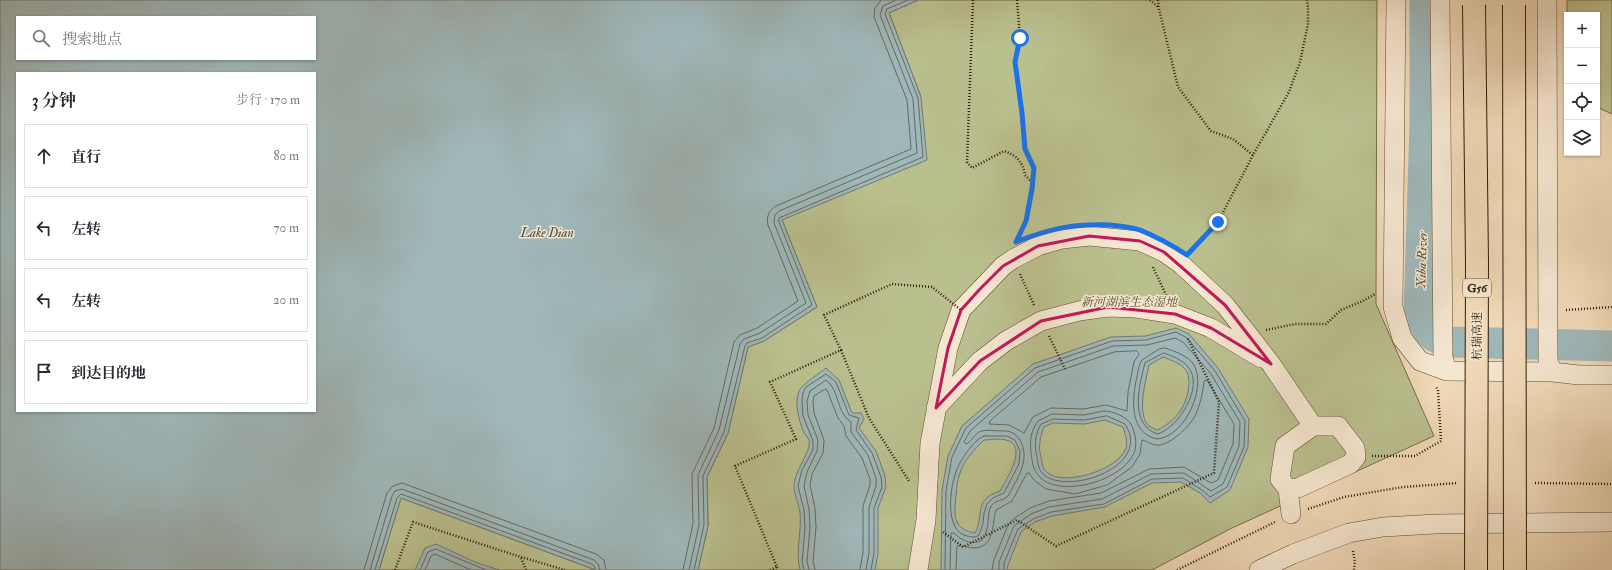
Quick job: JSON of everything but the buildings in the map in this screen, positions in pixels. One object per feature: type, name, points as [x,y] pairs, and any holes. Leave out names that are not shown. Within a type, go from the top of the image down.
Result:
[{"type":"highway","name":"杭瑞高速","points":[[1474,5],[1477,262],[1476,570]]},
{"type":"highway","points":[[1514,5],[1515,570]]},
{"type":"street","points":[[1396,0],[1393,307],[1402,338],[1420,361],[1445,364],[1550,366],[1579,375],[1612,375]]},
{"type":"street","points":[[1440,0],[1443,323],[1445,364]]},
{"type":"street","points":[[1546,0],[1548,311],[1550,366]]},
{"type":"street","points":[[918,570],[926,520],[930,443],[955,305],[1003,266],[1038,246],[1062,239],[1089,236],[1140,241],[1164,252],[1181,264],[1225,305],[1271,364],[1313,426]]},
{"type":"street","points":[[936,408],[980,361],[1006,341],[1041,321],[1079,311],[1108,307],[1136,308],[1175,314],[1211,328],[1271,364]]},
{"type":"street","points":[[1288,489],[1298,488],[1350,464],[1356,457],[1355,448],[1338,426],[1313,426],[1284,446],[1280,479],[1288,489],[1291,514]]},
{"type":"street","points":[[1259,570],[1293,554],[1349,533],[1383,527],[1436,524],[1612,522]]},
{"type":"path","points":[[973,0],[966,162],[972,168],[1004,151],[1012,154],[1024,166],[1025,175],[1032,182]]},
{"type":"path","points":[[1017,0],[1020,38],[1015,62],[1025,149],[1034,168],[1026,221],[1016,242],[1013,259],[1041,321],[1065,368]]},
{"type":"path","points":[[1150,0],[1159,9]]},
{"type":"path","points":[[1158,0],[1178,87],[1211,130],[1233,139],[1253,155]]},
{"type":"path","points":[[1181,264],[1187,255],[1218,222],[1253,155],[1289,92],[1300,62],[1308,24],[1307,0]]},
{"type":"path","points":[[926,520],[963,547],[1017,520],[1056,546],[1214,473],[1219,402],[1140,241]]},
{"type":"path","points":[[927,494],[913,487],[869,418],[824,315],[892,284],[932,287],[955,305]]},
{"type":"path","points":[[1260,331],[1295,324],[1326,324],[1341,310],[1363,301],[1376,293],[1393,294]]},
{"type":"path","points":[[1548,311],[1612,307]]},
{"type":"path","points":[[770,570],[777,568],[735,466],[796,439],[770,382],[840,350]]},
{"type":"path","points":[[1356,457],[1415,456],[1441,441],[1438,390],[1420,361]]},
{"type":"path","points":[[1177,570],[1291,514],[1344,497],[1403,486],[1465,483]]},
{"type":"path","points":[[1527,483],[1612,484]]},
{"type":"path","points":[[396,570],[413,522],[565,570]]},
{"type":"path","points":[[521,557],[526,570]]},
{"type":"highlighted area","points":[[1089,236],[1140,241],[1164,252],[1225,305],[1271,364],[1211,328],[1175,314],[1108,307],[1041,321],[980,361],[936,408],[948,348],[961,310],[1003,266],[1038,246]]},
{"type":"green space","name":"新河湖滨生态湿地","points":[[918,0],[1377,0],[1376,304],[1434,436],[1232,528],[1152,570],[698,570],[708,526],[707,477],[728,433],[748,347],[764,341],[817,307],[782,220],[921,97],[889,13]]},
{"type":"green space","points":[[1567,0],[1612,0],[1612,114],[1600,108],[1600,12],[1567,12]]},
{"type":"green space","points":[[401,498],[596,570],[379,570]]},
{"type":"water","name":"Lake Dian","points":[[0,0],[918,0],[889,13],[921,97],[927,160],[782,220],[817,307],[764,341],[748,347],[728,433],[707,477],[708,526],[698,570],[596,570],[401,498],[379,570],[0,570]]},
{"type":"water","points":[[1176,328],[1189,334],[1218,368],[1249,419],[1248,447],[1230,490],[1210,503],[1200,493],[1181,482],[1152,483],[1105,507],[1052,516],[1035,522],[1021,532],[1007,570],[941,570],[942,490],[948,456],[962,426],[1033,364],[1111,337],[1146,336]],"holes":[[[1163,357],[1178,363],[1185,369],[1189,378],[1189,384],[1187,395],[1181,410],[1170,422],[1157,430],[1149,426],[1145,421],[1142,405],[1149,365]],[[1105,420],[1123,427],[1127,445],[1121,456],[1112,464],[1088,475],[1062,478],[1051,475],[1043,468],[1040,453],[1041,435],[1044,427],[1053,423],[1085,424]],[[984,440],[1006,440],[1013,443],[1016,449],[1016,455],[1011,471],[1000,491],[986,498],[983,503],[975,533],[962,528],[958,524],[955,514],[959,476],[970,455]]]},
{"type":"water","points":[[826,368],[839,380],[852,413],[861,413],[864,419],[859,428],[876,451],[885,476],[886,487],[878,508],[878,554],[875,570],[800,570],[798,549],[800,513],[794,486],[797,474],[808,450],[809,440],[804,433],[799,418],[797,401],[801,388]]},
{"type":"water","points":[[436,544],[475,562],[499,570],[415,570],[425,548]]},
{"type":"waterway","name":"Xiba River","points":[[1425,0],[1425,125],[1419,315],[1428,330],[1434,336],[1450,342],[1612,346]]},
{"type":"route","points":[[1020,38],[1015,62],[1025,149],[1034,168],[1026,221],[1016,242],[1034,235],[1060,228],[1089,224],[1117,226],[1139,230],[1167,242],[1187,255],[1218,222]]}]
